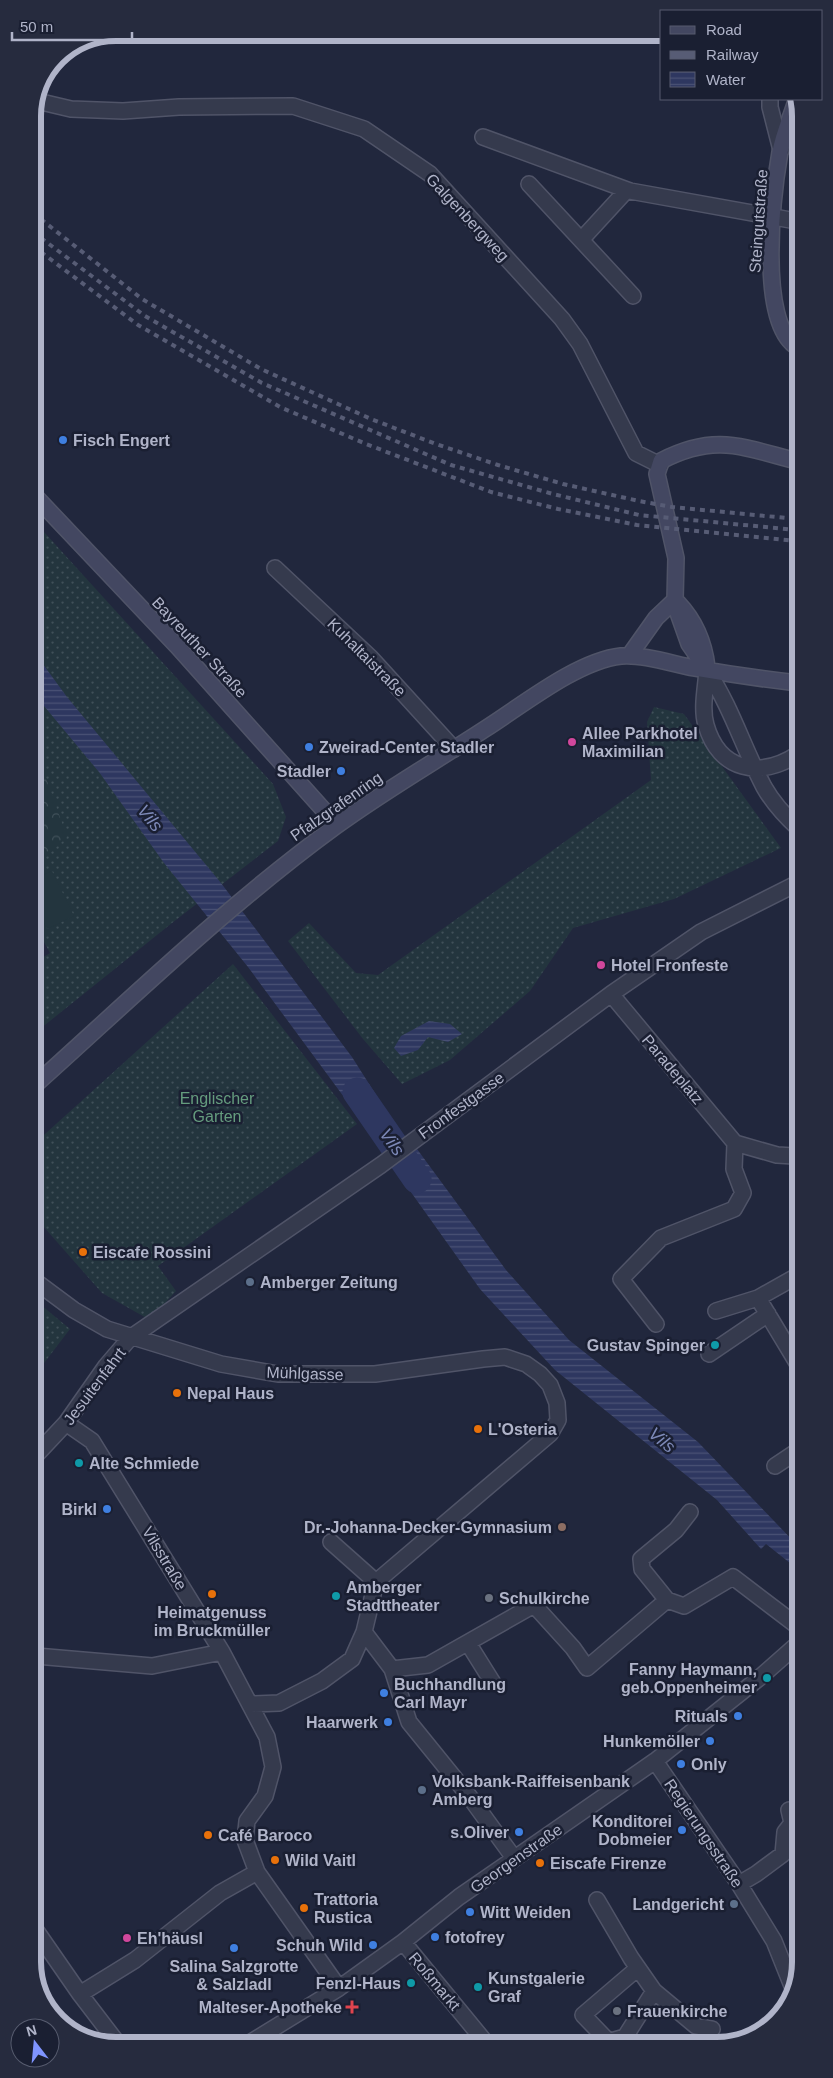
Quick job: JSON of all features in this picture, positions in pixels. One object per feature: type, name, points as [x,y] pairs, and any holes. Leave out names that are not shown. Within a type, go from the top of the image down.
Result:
[{"type":"street","name":"Steingutstraße","points":[[770,100],[770,107],[781,150]]},
{"type":"street","name":"Galgenbergweg","points":[[43,102],[71,109],[123,111],[179,107],[293,106],[364,129],[430,174],[562,319],[580,344],[636,453],[660,464]]},
{"type":"street","name":"Steingutstraße","points":[[792,115],[781,150],[772,217],[770,279],[779,322],[792,342]]},
{"type":"street","points":[[484,138],[627,190],[792,220]]},
{"type":"street","points":[[530,184],[633,296]]},
{"type":"street","points":[[581,240],[627,190]]},
{"type":"street","points":[[792,460],[738,445],[709,444],[681,451],[661,461],[657,474],[676,558],[675,600],[684,634],[723,695],[765,788],[775,803],[792,821]]},
{"type":"street","name":"Bayreuther Straße","points":[[41,502],[177,646],[337,825]]},
{"type":"street","name":"Kuhaltaistraße","points":[[275,568],[371,658],[454,749]]},
{"type":"street","points":[[629,656],[656,618],[675,600]]},
{"type":"street","name":"Pfalzgrafenring","points":[[41,1080],[269,878],[337,825],[386,791],[560,681],[591,665],[608,659],[629,656],[792,682]]},
{"type":"street","points":[[707,670],[705,723],[712,742],[726,757],[748,769],[777,765],[792,757]]},
{"type":"street","name":"Fronfestgasse","points":[[130,1338],[381,1165],[611,994],[701,932],[792,886]]},
{"type":"street","name":"Paradeplatz","points":[[611,994],[735,1144]]},
{"type":"street","points":[[656,1324],[621,1280],[661,1238],[734,1209],[743,1193],[734,1169],[735,1144],[777,1155],[792,1156]]},
{"type":"street","points":[[716,1311],[758,1298],[792,1278]]},
{"type":"street","name":"Mühlgasse","points":[[41,1285],[74,1310],[107,1329],[130,1338],[153,1343],[221,1364],[278,1374],[375,1374],[505,1357],[526,1364],[540,1374],[550,1385],[557,1403],[558,1420],[550,1434],[376,1582]]},
{"type":"street","points":[[758,1298],[792,1354]]},
{"type":"street","points":[[709,1354],[768,1314]]},
{"type":"street","name":"Jesuitenfahrt","points":[[41,1450],[66,1423],[106,1366],[130,1338]]},
{"type":"street","name":"Vilsstraße","points":[[66,1423],[92,1441],[222,1652],[267,1737],[273,1768],[265,1796],[247,1821],[245,1840],[257,1872],[339,1988]]},
{"type":"street","points":[[774,1466],[792,1454]]},
{"type":"street","points":[[690,1512],[676,1530],[641,1559],[642,1569],[667,1600],[684,1606],[733,1577],[792,1622]]},
{"type":"street","points":[[251,1704],[278,1703],[322,1681],[352,1660],[364,1632],[376,1582],[331,1542]]},
{"type":"street","points":[[392,1669],[428,1665],[534,1605],[573,1648],[586,1668],[667,1600]]},
{"type":"street","points":[[364,1632],[392,1669],[409,1722],[469,1796],[514,1858]]},
{"type":"street","points":[[468,1643],[493,1683]]},
{"type":"street","name":"Georgenstraße","points":[[259,2037],[339,1988],[514,1858],[655,1761],[758,1679],[792,1649]]},
{"type":"street","points":[[41,1656],[152,1666],[222,1652]]},
{"type":"street","name":"Regierungsstraße","points":[[655,1761],[739,1884],[774,1941],[789,1979]]},
{"type":"street","points":[[739,1884],[783,1854],[785,1832],[792,1823],[789,1810]]},
{"type":"street","points":[[80,1994],[135,1960],[220,1893],[257,1872]]},
{"type":"street","points":[[597,1900],[654,1992],[696,2026],[712,2029]]},
{"type":"street","points":[[41,1938],[113,2037]]},
{"type":"street","name":"Roßmarkt","points":[[403,1942],[481,2037]]},
{"type":"street","points":[[603,2037],[583,2015],[638,1968]]},
{"type":"street","points":[[622,2037],[625,2036],[654,1992]]},
{"type":"green space","points":[[41,529],[273,784],[286,817],[278,841],[41,1028],[41,958],[50,953],[41,937]]},
{"type":"green space","points":[[654,707],[684,714],[781,848],[674,899],[573,928],[530,991],[450,1060],[402,1084],[363,1039],[288,941],[309,923],[356,973],[378,975],[651,780],[647,722]]},
{"type":"green space","points":[[41,764],[67,837],[41,861]]},
{"type":"green space","points":[[52,871],[74,916],[47,929],[41,917],[41,876]]},
{"type":"green space","name":"Englischer Garten","points":[[233,964],[357,1124],[158,1266],[176,1291],[150,1320],[102,1293],[41,1224],[41,1138]]},
{"type":"green space","points":[[41,1305],[70,1329],[41,1367]]},
{"type":"water","points":[[41,662],[67,697],[221,883],[352,1057],[390,1117],[369,1131],[248,967],[164,863],[99,772],[41,702]]},
{"type":"water","points":[[429,1021],[450,1024],[462,1034],[448,1042],[428,1037],[418,1050],[401,1056],[394,1048],[401,1036]]},
{"type":"water","points":[[417,1149],[506,1270],[569,1340],[698,1442],[792,1540],[792,1565],[766,1544],[761,1549],[717,1500],[555,1370],[480,1289],[393,1167]]},
{"type":"waterway","name":"Vils","points":[[357,1092],[417,1179]]},
{"type":"railway","points":[[41,219],[142,299],[261,369],[371,419],[498,465],[563,484],[672,507],[792,519]]},
{"type":"railway","points":[[41,238],[145,316],[262,383],[451,465],[553,494],[639,515],[792,530]]},
{"type":"railway","points":[[41,252],[138,325],[280,407],[366,444],[491,492],[558,509],[637,525],[792,540]]},
{"type":"place","name":"Fisch Engert","points":[[63,440]]},
{"type":"place","name":"Allee Parkhotel Maximilian","points":[[572,742]]},
{"type":"place","name":"Zweirad-Center Stadler","points":[[309,747]]},
{"type":"place","name":"Stadler","points":[[341,771]]},
{"type":"place","name":"Hotel Fronfeste","points":[[601,965]]},
{"type":"place","name":"Eiscafe Rossini","points":[[83,1252]]},
{"type":"place","name":"Amberger Zeitung","points":[[250,1282]]},
{"type":"place","name":"Gustav Spinger","points":[[715,1345]]},
{"type":"place","name":"Nepal Haus","points":[[177,1393]]},
{"type":"place","name":"L'Osteria","points":[[478,1429]]},
{"type":"place","name":"Alte Schmiede","points":[[79,1463]]},
{"type":"place","name":"Birkl","points":[[107,1509]]},
{"type":"place","name":"Dr.-Johanna-Decker-Gymnasium","points":[[562,1527]]},
{"type":"place","name":"Heimatgenuss im Bruckmüller","points":[[212,1594]]},
{"type":"place","name":"Amberger Stadttheater","points":[[336,1596]]},
{"type":"place","name":"Schulkirche","points":[[489,1598]]},
{"type":"place","name":"Fanny Haymann, geb.Oppenheimer","points":[[767,1678]]},
{"type":"place","name":"Buchhandlung Carl Mayr","points":[[384,1693]]},
{"type":"place","name":"Rituals","points":[[738,1716]]},
{"type":"place","name":"Haarwerk","points":[[388,1722]]},
{"type":"place","name":"Hunkemöller","points":[[710,1741]]},
{"type":"place","name":"Only","points":[[681,1764]]},
{"type":"place","name":"Volksbank-Raiffeisenbank Amberg","points":[[422,1790]]},
{"type":"place","name":"Konditorei Dobmeier","points":[[682,1830]]},
{"type":"place","name":"s.Oliver","points":[[519,1832]]},
{"type":"place","name":"Café Baroco","points":[[208,1835]]},
{"type":"place","name":"Wild Vaitl","points":[[275,1860]]},
{"type":"place","name":"Eiscafe Firenze","points":[[540,1863]]},
{"type":"place","name":"Landgericht","points":[[734,1904]]},
{"type":"place","name":"Trattoria Rustica","points":[[304,1908]]},
{"type":"place","name":"Witt Weiden","points":[[470,1912]]},
{"type":"place","name":"fotofrey","points":[[435,1937]]},
{"type":"place","name":"Eh'häusl","points":[[127,1938]]},
{"type":"place","name":"Schuh Wild","points":[[373,1945]]},
{"type":"place","name":"Salina Salzgrotte & Salzladl","points":[[234,1948]]},
{"type":"place","name":"Fenzl-Haus","points":[[411,1983]]},
{"type":"place","name":"Kunstgalerie Graf","points":[[478,1987]]},
{"type":"place","name":"Malteser-Apotheke","points":[[352,2007]]},
{"type":"place","name":"Frauenkirche","points":[[617,2011]]}]
